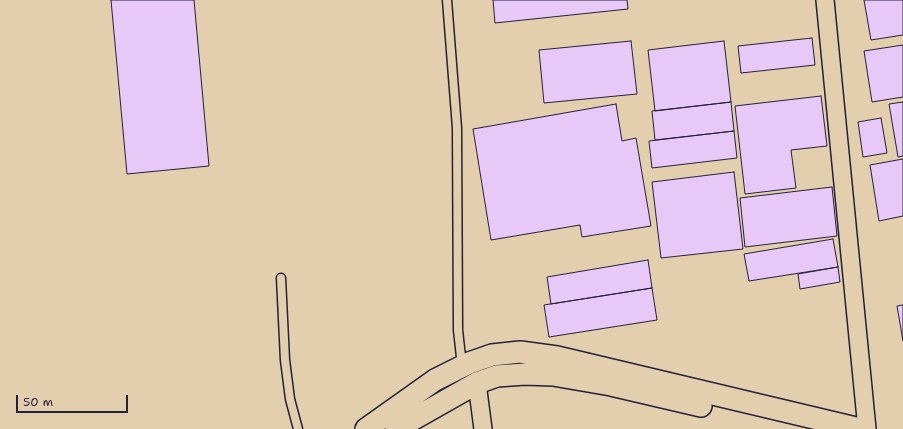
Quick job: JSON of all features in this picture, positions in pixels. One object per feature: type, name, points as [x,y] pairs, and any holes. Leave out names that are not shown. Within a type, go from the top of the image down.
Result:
[{"type":"street","points":[[825,0],[867,429]]},
{"type":"street","points":[[366,429],[436,380],[462,366],[492,355],[520,352],[557,357],[613,378],[751,410],[860,429]]},
{"type":"street","points":[[396,429],[477,383],[497,376],[525,374],[613,378]]},
{"type":"street","points":[[477,383],[483,429]]},
{"type":"street","points":[[751,410],[800,429]]},
{"type":"lane","points":[[447,0],[457,128],[458,330],[462,366]]},
{"type":"lane","points":[[281,278],[285,360],[290,399],[298,429]]},
{"type":"building","points":[[111,0],[194,0],[209,166],[127,174]]},
{"type":"building","points":[[493,0],[627,0],[628,9],[495,23]]},
{"type":"building","points":[[864,0],[903,0],[903,35],[871,40]]},
{"type":"building","points":[[812,38],[815,65],[741,73],[738,46]]},
{"type":"building","points":[[631,41],[637,94],[544,103],[539,50]]},
{"type":"building","points":[[724,41],[731,102],[655,111],[648,50]]},
{"type":"building","points":[[903,45],[903,97],[872,102],[864,51]]},
{"type":"building","points":[[821,96],[827,146],[791,150],[796,188],[745,194],[735,106]]},
{"type":"building","points":[[731,102],[734,131],[655,140],[652,111]]},
{"type":"building","points":[[903,102],[903,156],[898,157],[889,104]]},
{"type":"building","points":[[616,104],[622,141],[636,138],[651,226],[582,237],[580,225],[491,240],[473,129]]},
{"type":"building","points":[[881,118],[887,153],[863,157],[858,122]]},
{"type":"building","points":[[734,131],[737,158],[652,168],[649,141]]},
{"type":"building","points":[[903,159],[903,216],[879,221],[870,165]]},
{"type":"building","points":[[734,172],[743,249],[661,258],[652,182]]},
{"type":"building","points":[[832,187],[837,236],[745,247],[740,198]]},
{"type":"building","points":[[833,239],[838,267],[749,281],[744,254]]},
{"type":"building","points":[[648,260],[652,288],[551,304],[547,277]]},
{"type":"building","points":[[838,267],[840,282],[800,289],[798,274]]},
{"type":"building","points":[[652,288],[657,320],[549,337],[544,305]]},
{"type":"building","points":[[903,305],[903,341],[897,306]]}]
